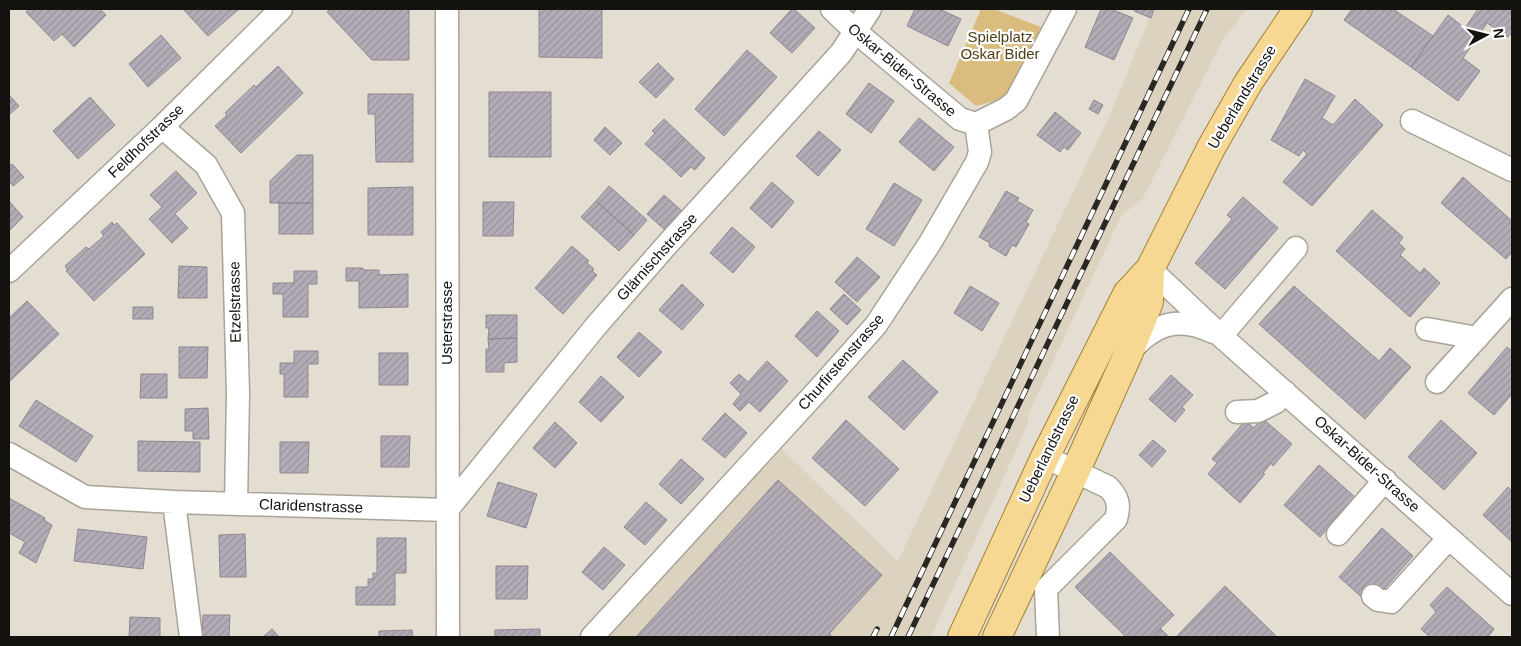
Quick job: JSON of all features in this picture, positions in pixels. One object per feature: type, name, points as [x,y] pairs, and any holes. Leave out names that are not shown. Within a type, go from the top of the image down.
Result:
[{"type":"main road","name":"Ueberlandstrasse","points":[[962,637],[1045,457],[1127,294],[1150,269],[1211,148],[1248,83],[1298,9]]},
{"type":"main road","name":"Ueberlandstrasse","points":[[996,637],[1076,470],[1149,302],[1150,269]]},
{"type":"street","name":"Feldhofstrasse","points":[[9,270],[162,127],[281,9]]},
{"type":"street","name":"Usterstrasse","points":[[446,9],[448,637]]},
{"type":"street","name":"Oskar-Bider-Strasse","points":[[832,9],[856,32],[960,119],[976,124]]},
{"type":"street","name":"Glärnischstrasse","points":[[447,510],[596,326],[670,241],[841,53],[870,9]]},
{"type":"street","points":[[976,124],[1016,102],[1066,9]]},
{"type":"street","points":[[1412,121],[1512,170]]},
{"type":"street","name":"Churfirstenstrasse","points":[[592,637],[876,325],[930,243],[977,162],[980,152],[976,124]]},
{"type":"street","name":"Etzelstrasse","points":[[162,127],[206,165],[233,213],[238,393],[236,504]]},
{"type":"street","points":[[1221,336],[1296,248]]},
{"type":"street","name":"Oskar-Bider-Strasse","points":[[1150,269],[1221,336],[1512,594]]},
{"type":"street","points":[[1437,382],[1512,299]]},
{"type":"street","name":"Oskar-Bider-Strasse","points":[[1128,352],[1145,336],[1168,324],[1178,323],[1203,327],[1221,336]]},
{"type":"street","points":[[1427,329],[1477,338]]},
{"type":"street","points":[[1236,412],[1258,411],[1276,402],[1285,392]]},
{"type":"street","name":"Claridenstrasse","points":[[9,454],[85,498],[447,510]]},
{"type":"street","points":[[1045,457],[1076,470],[1108,487],[1115,494],[1118,502],[1116,519],[1046,589],[1048,637]]},
{"type":"street","points":[[1338,534],[1385,480]]},
{"type":"street","points":[[174,502],[191,637]]},
{"type":"street","points":[[1372,596],[1378,600],[1391,602],[1449,538]]},
{"type":"shaded area","points":[[1153,9],[1247,9],[1222,41],[1143,198],[1121,216],[1029,413],[1027,426],[931,637],[592,637],[772,440],[898,561],[1113,108]]},
{"type":"green space","name":"Spielplatz Oskar Bider","points":[[981,9],[994,9],[1046,29],[1008,97],[976,106],[949,83]]},
{"type":"building","points":[[29,9],[100,9],[106,15],[74,47],[62,34],[54,41],[26,12]]},
{"type":"building","points":[[183,9],[239,9],[208,36]]},
{"type":"building","points":[[331,9],[409,9],[409,60],[372,60],[327,12]]},
{"type":"building","points":[[539,9],[602,9],[602,58],[539,57]]},
{"type":"building","points":[[792,9],[815,28],[792,53],[770,33]]},
{"type":"building","points":[[915,9],[939,9],[961,19],[948,46],[907,26]]},
{"type":"building","points":[[1101,9],[1111,9],[1133,18],[1114,60],[1085,47]]},
{"type":"building","points":[[1135,9],[1154,9],[1151,18],[1134,11]]},
{"type":"building","points":[[1352,9],[1393,9],[1433,36],[1411,67],[1344,20]]},
{"type":"building","points":[[1478,9],[1512,9],[1512,32],[1508,37],[1487,23],[1463,58],[1480,71],[1458,101],[1411,67],[1448,15],[1465,28]]},
{"type":"building","points":[[161,35],[181,58],[148,87],[129,64]]},
{"type":"building","points":[[747,50],[777,77],[724,136],[695,109]]},
{"type":"building","points":[[658,63],[674,79],[656,98],[639,82]]},
{"type":"building","points":[[278,66],[303,93],[241,153],[215,126],[227,115],[225,113],[254,85],[256,87]]},
{"type":"building","points":[[1305,79],[1335,96],[1322,118],[1333,125],[1355,99],[1383,125],[1312,206],[1283,182],[1307,154],[1303,150],[1299,156],[1271,140]]},
{"type":"building","points":[[869,83],[894,101],[871,133],[846,114]]},
{"type":"building","points":[[489,92],[551,92],[551,157],[489,157]]},
{"type":"building","points":[[368,94],[413,94],[413,162],[376,162],[375,114],[368,114]]},
{"type":"building","points":[[9,95],[19,106],[9,115]]},
{"type":"building","points":[[90,97],[115,125],[78,159],[53,131]]},
{"type":"building","points":[[1094,100],[1103,105],[1098,114],[1089,109]]},
{"type":"building","points":[[1055,112],[1081,133],[1068,150],[1064,147],[1060,152],[1037,135]]},
{"type":"building","points":[[919,118],[954,147],[934,171],[899,142]]},
{"type":"building","points":[[664,119],[684,138],[663,160],[645,144],[655,133],[652,131]]},
{"type":"building","points":[[605,127],[622,143],[610,155],[594,140]]},
{"type":"building","points":[[819,131],[841,150],[818,176],[796,156]]},
{"type":"building","points":[[684,138],[705,158],[695,170],[691,167],[681,177],[663,160]]},
{"type":"building","points":[[297,155],[313,155],[313,203],[270,203],[270,181]]},
{"type":"building","points":[[12,164],[24,177],[13,186],[9,181],[9,166]]},
{"type":"building","points":[[176,171],[197,193],[175,214],[188,228],[172,243],[149,219],[162,207],[150,195]]},
{"type":"building","points":[[1463,177],[1512,221],[1512,252],[1506,259],[1441,203]]},
{"type":"building","points":[[772,182],[794,202],[772,228],[750,208]]},
{"type":"building","points":[[894,183],[922,200],[894,246],[866,229]]},
{"type":"building","points":[[609,186],[647,220],[634,235],[596,201]]},
{"type":"building","points":[[413,187],[413,235],[368,235],[368,188]]},
{"type":"building","points":[[1006,191],[1019,198],[1017,201],[1033,210],[1026,222],[1029,224],[1016,247],[1012,245],[1006,256],[989,246],[990,243],[979,237]]},
{"type":"building","points":[[664,195],[682,211],[665,230],[647,214]]},
{"type":"building","points":[[1243,197],[1278,228],[1225,289],[1195,263],[1232,219],[1227,215]]},
{"type":"building","points":[[9,201],[23,217],[9,231]]},
{"type":"building","points":[[596,201],[634,235],[619,251],[581,217]]},
{"type":"building","points":[[483,202],[514,202],[513,236],[483,236]]},
{"type":"building","points":[[279,203],[313,203],[313,234],[279,234]]},
{"type":"building","points":[[1372,210],[1403,237],[1399,243],[1405,249],[1400,255],[1420,273],[1424,268],[1440,283],[1410,317],[1336,251]]},
{"type":"building","points":[[112,222],[114,225],[117,223],[145,254],[94,301],[66,271],[68,270],[65,266],[86,247],[89,249],[104,236],[101,232]]},
{"type":"building","points":[[732,227],[755,247],[733,273],[710,253]]},
{"type":"building","points":[[572,246],[589,261],[587,263],[594,269],[592,271],[597,275],[563,314],[535,288]]},
{"type":"building","points":[[857,257],[880,277],[857,302],[835,282]]},
{"type":"building","points":[[179,266],[207,267],[207,298],[178,298]]},
{"type":"building","points":[[346,268],[379,270],[379,275],[408,274],[408,307],[359,308],[359,281],[346,281]]},
{"type":"building","points":[[294,271],[317,271],[317,284],[308,284],[308,317],[283,317],[283,294],[273,294],[273,283],[294,283]]},
{"type":"building","points":[[682,284],[704,305],[682,330],[659,310]]},
{"type":"building","points":[[970,286],[999,303],[982,331],[954,313]]},
{"type":"building","points":[[1294,286],[1379,361],[1390,348],[1411,367],[1365,419],[1259,324]]},
{"type":"building","points":[[844,294],[861,310],[847,325],[830,309]]},
{"type":"building","points":[[27,301],[59,334],[10,381],[9,318]]},
{"type":"building","points":[[133,307],[153,307],[153,319],[133,319]]},
{"type":"building","points":[[817,311],[839,331],[817,357],[795,336]]},
{"type":"building","points":[[486,315],[517,315],[517,338],[488,339],[489,328],[486,328]]},
{"type":"building","points":[[639,332],[662,352],[639,377],[617,357]]},
{"type":"building","points":[[517,338],[517,362],[504,363],[504,372],[486,372],[486,349],[489,349],[488,339]]},
{"type":"building","points":[[179,347],[208,347],[207,378],[179,378]]},
{"type":"building","points":[[1507,347],[1512,351],[1512,394],[1494,415],[1468,393]]},
{"type":"building","points":[[294,351],[318,351],[318,364],[308,364],[308,397],[284,397],[284,374],[280,374],[280,363],[294,363]]},
{"type":"building","points":[[379,353],[408,353],[408,385],[379,385]]},
{"type":"building","points":[[903,360],[938,392],[904,430],[868,397]]},
{"type":"building","points":[[767,361],[788,381],[760,412],[749,402],[740,411],[733,404],[741,394],[730,383],[739,374],[748,382]]},
{"type":"building","points":[[141,374],[167,374],[167,398],[140,398]]},
{"type":"building","points":[[1171,375],[1193,395],[1182,407],[1185,410],[1175,422],[1149,399]]},
{"type":"building","points":[[601,376],[624,397],[601,422],[579,402]]},
{"type":"building","points":[[36,400],[93,436],[76,462],[19,426]]},
{"type":"building","points":[[208,408],[209,439],[193,439],[193,431],[185,431],[185,409]]},
{"type":"building","points":[[725,413],[747,433],[725,458],[702,439]]},
{"type":"building","points":[[1262,418],[1292,444],[1273,466],[1271,463],[1263,473],[1265,474],[1240,503],[1208,474],[1217,463],[1212,459],[1245,421],[1254,428]]},
{"type":"building","points":[[846,420],[899,469],[865,506],[812,458]]},
{"type":"building","points":[[1441,420],[1477,453],[1444,490],[1408,457]]},
{"type":"building","points":[[555,422],[577,443],[555,468],[533,448]]},
{"type":"building","points":[[381,436],[410,436],[409,467],[381,467]]},
{"type":"building","points":[[1153,440],[1166,451],[1152,467],[1139,455]]},
{"type":"building","points":[[138,441],[200,442],[200,472],[138,471]]},
{"type":"building","points":[[280,442],[309,442],[308,473],[280,473]]},
{"type":"building","points":[[681,459],[704,479],[681,504],[659,484]]},
{"type":"building","points":[[1319,465],[1356,498],[1320,537],[1284,505]]},
{"type":"building","points":[[778,480],[882,575],[829,634],[833,637],[636,637]]},
{"type":"building","points":[[498,482],[537,494],[526,528],[487,516]]},
{"type":"building","points":[[1508,487],[1512,491],[1512,542],[1483,515]]},
{"type":"building","points":[[9,498],[45,518],[44,520],[52,525],[36,563],[19,553],[25,542],[9,533]]},
{"type":"building","points":[[646,502],[667,520],[645,545],[624,527]]},
{"type":"building","points":[[1382,528],[1413,556],[1380,594],[1366,601],[1339,577]]},
{"type":"building","points":[[78,529],[147,537],[143,569],[74,561]]},
{"type":"building","points":[[245,534],[246,577],[220,577],[219,535]]},
{"type":"building","points":[[377,538],[406,538],[406,573],[395,573],[395,605],[356,605],[356,587],[368,587],[368,579],[373,579],[373,573],[377,573]]},
{"type":"building","points":[[604,547],[625,565],[603,590],[582,572]]},
{"type":"building","points":[[1110,552],[1174,615],[1152,637],[1126,637],[1075,587]]},
{"type":"building","points":[[496,566],[528,566],[527,599],[496,599]]},
{"type":"building","points":[[1225,586],[1277,637],[1176,637]]},
{"type":"building","points":[[1447,587],[1494,629],[1488,637],[1430,637],[1421,629],[1436,612],[1430,605]]},
{"type":"building","points":[[203,615],[230,615],[229,637],[202,637]]},
{"type":"building","points":[[130,617],[160,618],[160,637],[129,637]]},
{"type":"building","points":[[272,629],[279,637],[263,637]]},
{"type":"building","points":[[540,629],[540,637],[495,637],[495,630]]},
{"type":"building","points":[[1161,629],[1169,637],[1153,636]]},
{"type":"building","points":[[412,630],[413,637],[379,637],[379,631]]},
{"type":"railway","points":[[891,637],[1189,9]]},
{"type":"railway","points":[[908,637],[1207,9]]},
{"type":"railway","points":[[873,637],[877,629]]}]
